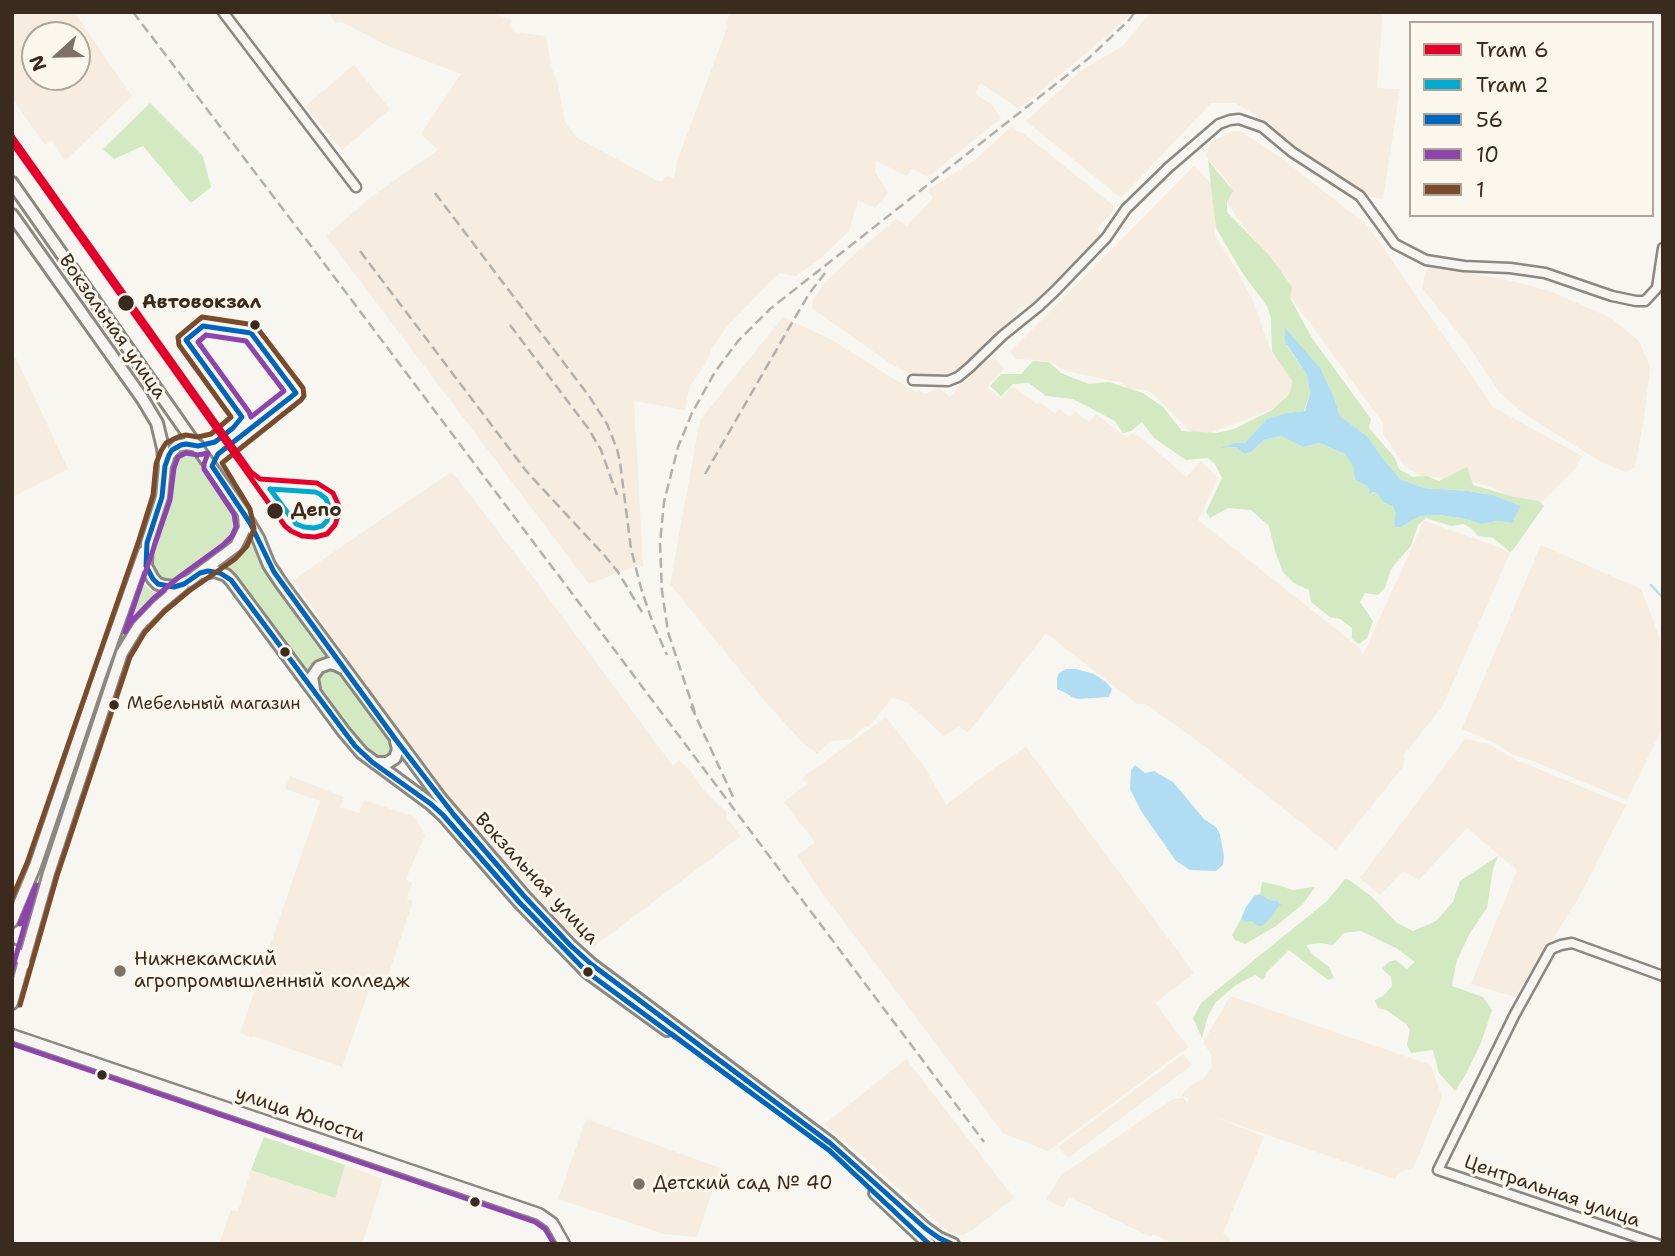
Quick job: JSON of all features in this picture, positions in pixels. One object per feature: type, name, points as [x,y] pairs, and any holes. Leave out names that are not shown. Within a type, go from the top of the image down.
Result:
[{"type":"main road","name":"Вокзальная улица","points":[[12,183],[242,511],[274,572],[396,740],[454,815],[524,896],[591,964],[830,1143],[925,1228],[953,1244]]},
{"type":"main road","name":"Вокзальная улица","points":[[12,215],[150,411],[161,433],[165,466],[162,497],[147,543],[146,566],[159,584],[174,587],[184,584]]},
{"type":"main road","points":[[165,466],[169,455],[177,446],[186,443],[198,446]]},
{"type":"main road","points":[[12,1003],[50,873],[122,653],[138,626],[159,605],[240,541],[245,528],[242,511]]},
{"type":"main road","points":[[12,921],[35,866],[147,543]]},
{"type":"main road","name":"Вокзальная улица","points":[[200,573],[215,571],[231,579],[355,746],[372,762],[443,815],[520,903],[587,972],[830,1150],[929,1244]]},
{"type":"main road","points":[[316,693],[312,677],[319,667],[334,663],[345,670]]},
{"type":"main road","points":[[372,762],[384,764],[393,760],[398,753],[396,740]]},
{"type":"main road","points":[[12,950],[25,964]]},
{"type":"street","points":[[223,12],[356,187]]},
{"type":"street","points":[[913,380],[948,381],[958,377],[1055,291],[1106,237],[1126,209],[1168,167],[1219,124],[1230,120],[1239,119],[1262,127],[1292,152],[1360,196],[1395,243],[1426,260],[1545,273],[1612,296],[1645,301],[1657,288],[1663,248]]},
{"type":"street","name":"Центральная улица","points":[[1657,1244],[1438,1170],[1515,1014],[1551,949],[1572,943],[1663,976]]},
{"type":"street","name":"улица Юности","points":[[12,1035],[539,1214],[552,1223],[564,1244]]},
{"type":"shaded area","points":[[12,12],[74,12],[80,21],[21,21],[21,91],[91,91],[91,37],[132,96],[65,161],[52,140],[45,145],[12,98]]},
{"type":"shaded area","points":[[328,12],[489,12],[512,20],[513,32],[546,36],[565,122],[577,138],[662,182],[666,176],[674,178],[677,161],[727,28],[730,12],[1130,12],[1108,35],[1019,109],[980,83],[975,94],[991,104],[1001,118],[932,174],[926,176],[911,169],[907,176],[876,161],[875,171],[888,193],[875,208],[858,200],[849,231],[822,257],[796,276],[779,273],[728,325],[689,388],[685,410],[634,401],[643,567],[636,566],[589,584],[326,236],[371,197],[438,150],[421,134],[461,74],[390,47],[342,22],[335,23]]},
{"type":"shaded area","points":[[1151,12],[1383,12],[1377,88],[1400,89],[1383,199],[1364,196],[1301,154],[1254,114],[1235,103],[1211,103],[1121,198],[1026,121],[1082,70],[1123,46]]},
{"type":"shaded area","points":[[354,65],[390,109],[342,150],[305,106]]},
{"type":"shaded area","points":[[1013,125],[1016,131],[1023,133],[1113,205],[1113,213],[1096,229],[1101,234],[1032,305],[1020,307],[971,363],[945,378],[908,373],[812,308],[812,302],[823,285],[856,253],[896,219],[907,226],[933,198],[928,190],[975,160]]},
{"type":"shaded area","points":[[1234,131],[1240,131],[1284,160],[1368,226],[1493,407],[1582,456],[1574,470],[1538,506],[1512,499],[1492,487],[1474,482],[1424,477],[1405,467],[1383,434],[1383,423],[1290,296],[1290,282],[1240,222],[1227,202],[1230,184],[1206,156],[1211,142]]},
{"type":"shaded area","points":[[1194,166],[1216,189],[1215,236],[1253,301],[1271,351],[1296,379],[1290,402],[1197,438],[1152,393],[1128,389],[1122,383],[1066,371],[1049,361],[1016,359],[1010,352]]},
{"type":"shaded area","points":[[1429,266],[1512,281],[1550,291],[1611,318],[1639,341],[1650,367],[1635,467],[1626,472],[1601,462],[1526,415],[1500,393],[1468,345],[1422,288]]},
{"type":"shaded area","points":[[783,317],[830,339],[907,387],[925,394],[939,388],[950,397],[993,356],[1004,369],[987,387],[1001,399],[1012,386],[1055,414],[1059,409],[1070,417],[1075,411],[1089,422],[1096,414],[1127,438],[1131,434],[1138,435],[1186,477],[1201,461],[1218,478],[1198,520],[1361,649],[1362,657],[1424,521],[1510,553],[1442,707],[1403,756],[1403,767],[1336,850],[1207,748],[1146,704],[1137,704],[1046,633],[968,733],[959,726],[944,736],[907,702],[892,698],[870,726],[865,726],[852,739],[830,741],[817,754],[801,741],[763,699],[670,584],[700,420]]},
{"type":"shaded area","points":[[16,358],[68,469],[12,497],[12,359]]},
{"type":"shaded area","points":[[451,473],[524,565],[673,766],[679,760],[690,770],[703,789],[726,812],[727,818],[741,836],[592,948],[573,935],[538,898],[521,885],[454,806],[404,740],[293,580]]},
{"type":"shaded area","points":[[1541,545],[1641,589],[1659,636],[1663,650],[1663,710],[1660,733],[1627,800],[1513,755],[1497,744],[1462,729]]},
{"type":"shaded area","points":[[886,717],[925,768],[946,805],[1026,747],[1194,973],[1155,1003],[1188,1047],[1048,1151],[1003,1133],[797,856],[815,842],[784,802],[807,784],[802,778]]},
{"type":"shaded area","points":[[1465,739],[1489,744],[1514,759],[1626,805],[1578,899],[1515,997],[1471,984],[1517,870],[1467,828],[1419,880],[1403,871],[1380,895],[1360,878]]},
{"type":"shaded area","points":[[290,776],[344,797],[340,807],[359,813],[364,800],[415,817],[425,835],[406,879],[412,883],[407,899],[413,901],[388,976],[374,976],[342,1067],[240,1033],[320,801],[285,789]]},
{"type":"shaded area","points":[[1230,996],[1431,1065],[1442,1097],[1414,1167],[1398,1173],[1395,1179],[1213,1116],[1264,1137],[1223,1233],[1231,1239],[1229,1244],[1174,1244],[1153,1234],[1151,1237],[1069,1197],[1063,1208],[1046,1199],[1061,1175],[1173,1099],[1183,1098],[1187,1103],[1189,1099],[1182,1096],[1185,1091],[1203,1079],[1212,1067],[1211,1054],[1203,1043]]},
{"type":"shaded area","points":[[1183,1054],[1192,1065],[1068,1158],[1058,1147]]},
{"type":"shaded area","points":[[906,1059],[1014,1198],[963,1235],[950,1233],[825,1124]]},
{"type":"shaded area","name":"Детский сад № 40","points":[[586,1119],[720,1168],[697,1237],[664,1234],[558,1199]]},
{"type":"shaded area","points":[[345,1165],[383,1179],[362,1244],[219,1244],[231,1210],[238,1211],[251,1170],[334,1198]]},
{"type":"green space","points":[[150,103],[203,156],[211,187],[191,203],[143,146],[114,159],[103,149]]},
{"type":"green space","points":[[1208,160],[1233,191],[1227,202],[1227,212],[1268,254],[1292,287],[1290,298],[1312,338],[1371,419],[1369,428],[1395,458],[1399,469],[1413,477],[1426,476],[1439,481],[1467,467],[1473,485],[1539,501],[1544,506],[1510,552],[1493,538],[1478,536],[1464,524],[1451,526],[1426,518],[1418,525],[1411,546],[1391,569],[1385,588],[1378,595],[1365,593],[1360,602],[1373,621],[1367,638],[1359,644],[1352,639],[1352,628],[1340,619],[1330,617],[1311,602],[1309,590],[1294,583],[1283,572],[1269,526],[1251,510],[1228,508],[1210,518],[1206,512],[1222,478],[1215,464],[1208,458],[1186,460],[1154,438],[1142,422],[1131,431],[1123,433],[1115,421],[1073,399],[1046,396],[1029,383],[1013,384],[1001,396],[990,386],[1001,374],[1021,374],[1033,361],[1049,362],[1061,373],[1089,384],[1109,382],[1143,393],[1163,407],[1182,431],[1217,433],[1234,429],[1272,410],[1289,395],[1293,382],[1272,351],[1271,318],[1267,306],[1243,274],[1216,228]],"holes":[[[1285,343],[1334,398],[1340,416],[1367,436],[1400,479],[1424,488],[1493,495],[1520,506],[1512,523],[1498,521],[1481,524],[1437,515],[1420,516],[1401,527],[1394,524],[1397,513],[1393,506],[1384,503],[1377,493],[1371,495],[1367,486],[1355,480],[1353,466],[1345,454],[1320,443],[1303,447],[1281,436],[1264,440],[1246,454],[1236,447],[1225,448],[1235,443],[1245,443],[1268,419],[1304,411],[1310,394],[1307,375]]]},
{"type":"green space","points":[[183,449],[196,456],[236,512],[239,529],[232,542],[191,572],[178,579],[167,580],[157,575],[151,565],[152,554],[168,502],[174,458]]},
{"type":"green space","points":[[251,536],[267,571],[330,658],[318,661],[307,673],[237,580],[218,568],[243,549]]},
{"type":"green space","points":[[139,578],[151,591],[163,595],[145,611],[124,638],[107,681],[104,681]]},
{"type":"green space","points":[[328,669],[344,677],[389,739],[392,751],[387,759],[378,759],[370,754],[319,692],[318,678]]},
{"type":"green space","points":[[1498,856],[1493,869],[1487,908],[1470,933],[1457,960],[1452,986],[1483,997],[1492,1010],[1481,1043],[1455,1091],[1439,1073],[1433,1050],[1411,1053],[1407,1045],[1410,1030],[1406,1024],[1386,1010],[1378,1008],[1375,1000],[1392,986],[1391,977],[1382,969],[1388,962],[1396,960],[1407,969],[1415,962],[1396,948],[1361,931],[1344,933],[1333,945],[1306,945],[1313,955],[1329,967],[1334,978],[1328,980],[1289,950],[1267,972],[1263,980],[1255,975],[1236,985],[1216,1002],[1208,1016],[1202,1038],[1193,1018],[1201,1003],[1327,901],[1345,879],[1371,896],[1397,923],[1413,931],[1436,921],[1453,902],[1460,881]]},
{"type":"green space","points":[[1262,882],[1292,890],[1315,887],[1303,904],[1276,926],[1245,944],[1235,940],[1232,935],[1241,919],[1245,922],[1278,901],[1260,894]]},
{"type":"green space","points":[[264,1137],[345,1165],[335,1198],[251,1170]]},
{"type":"water","points":[[1285,328],[1320,368],[1340,416],[1367,436],[1400,479],[1424,488],[1493,495],[1521,506],[1512,523],[1498,521],[1481,524],[1437,515],[1420,516],[1396,527],[1393,506],[1384,503],[1377,493],[1370,495],[1367,486],[1355,480],[1353,466],[1345,454],[1320,443],[1303,447],[1281,436],[1264,440],[1245,454],[1236,447],[1221,448],[1245,443],[1267,419],[1305,411],[1310,394],[1307,375],[1285,342]]},
{"type":"water","points":[[1066,669],[1094,674],[1112,689],[1109,697],[1078,699],[1057,689],[1059,673]]},
{"type":"water","points":[[1135,765],[1145,773],[1154,771],[1173,782],[1204,819],[1216,827],[1224,856],[1223,865],[1216,871],[1190,870],[1176,861],[1141,811],[1130,789],[1131,770]]},
{"type":"water","points":[[1260,894],[1278,901],[1281,905],[1262,926],[1258,926],[1252,921],[1245,922],[1241,919],[1254,896]]},
{"type":"waterway","points":[[1651,585],[1663,598]]},
{"type":"railway","points":[[133,12],[984,1142]]},
{"type":"railway","points":[[695,713],[668,632],[662,591],[660,543],[664,502],[678,447],[692,413],[715,372],[738,341],[770,309],[1089,58],[1135,12]]},
{"type":"railway","points":[[435,193],[589,396],[607,424],[620,462],[631,549],[641,588],[667,655]]},
{"type":"railway","points":[[360,251],[527,472],[618,572],[642,612]]},
{"type":"railway","points":[[705,474],[809,294],[825,273]]},
{"type":"railway","points":[[510,325],[588,428],[601,450],[617,495]]},
{"type":"railway","points":[[691,706],[735,801]]},
{"type":"tram line","name":"6","points":[[12,136],[251,472],[260,479],[317,483],[333,493],[339,513],[335,525],[327,534],[302,536],[285,526],[12,143]]},
{"type":"tram line","name":"2","points":[[270,489],[320,494],[330,508],[327,521],[314,528],[296,524],[270,489]]},
{"type":"transit line","name":"1","points":[[12,898],[27,863],[139,540],[153,495],[156,464],[161,451],[166,443],[178,437],[211,434],[231,417],[179,345],[178,337],[202,317],[255,325],[303,388],[304,396],[222,463],[250,509],[254,529],[247,546],[235,559],[165,611],[145,632],[130,657],[57,876],[20,1005]]},
{"type":"transit line","name":"56","points":[[929,1244],[830,1151],[587,972],[520,903],[443,815],[372,762],[355,746],[231,580],[220,573],[208,571],[174,587],[158,584],[153,579],[146,566],[147,543],[162,497],[165,466],[169,455],[181,445],[198,446],[215,442],[242,417],[186,340],[203,326],[251,333],[296,393],[218,454],[212,466],[250,523],[274,572],[454,815],[524,896],[591,964],[830,1143],[925,1228],[952,1244]]},
{"type":"transit line","name":"10","points":[[206,335],[246,341],[284,391],[251,417],[198,342],[206,335]]},
{"type":"transit line","name":"10","points":[[186,453],[208,453],[204,469],[234,514],[236,527],[223,545],[153,599],[125,632],[170,500],[174,468],[178,457],[186,453]]},
{"type":"transit line","name":"10","points":[[12,970],[36,885],[20,924]]},
{"type":"transit line","name":"10","points":[[12,1044],[535,1222],[545,1229],[554,1244]]},
{"type":"place","name":"Автовокзал","points":[[126,303]]},
{"type":"place","name":"Депо","points":[[275,511]]},
{"type":"place","name":"Мебельный магазин","points":[[114,705]]},
{"type":"place","name":"Нижнекамский агропромышленный колледж","points":[[120,971]]},
{"type":"place","name":"Детский сад № 40","points":[[639,1184]]}]
